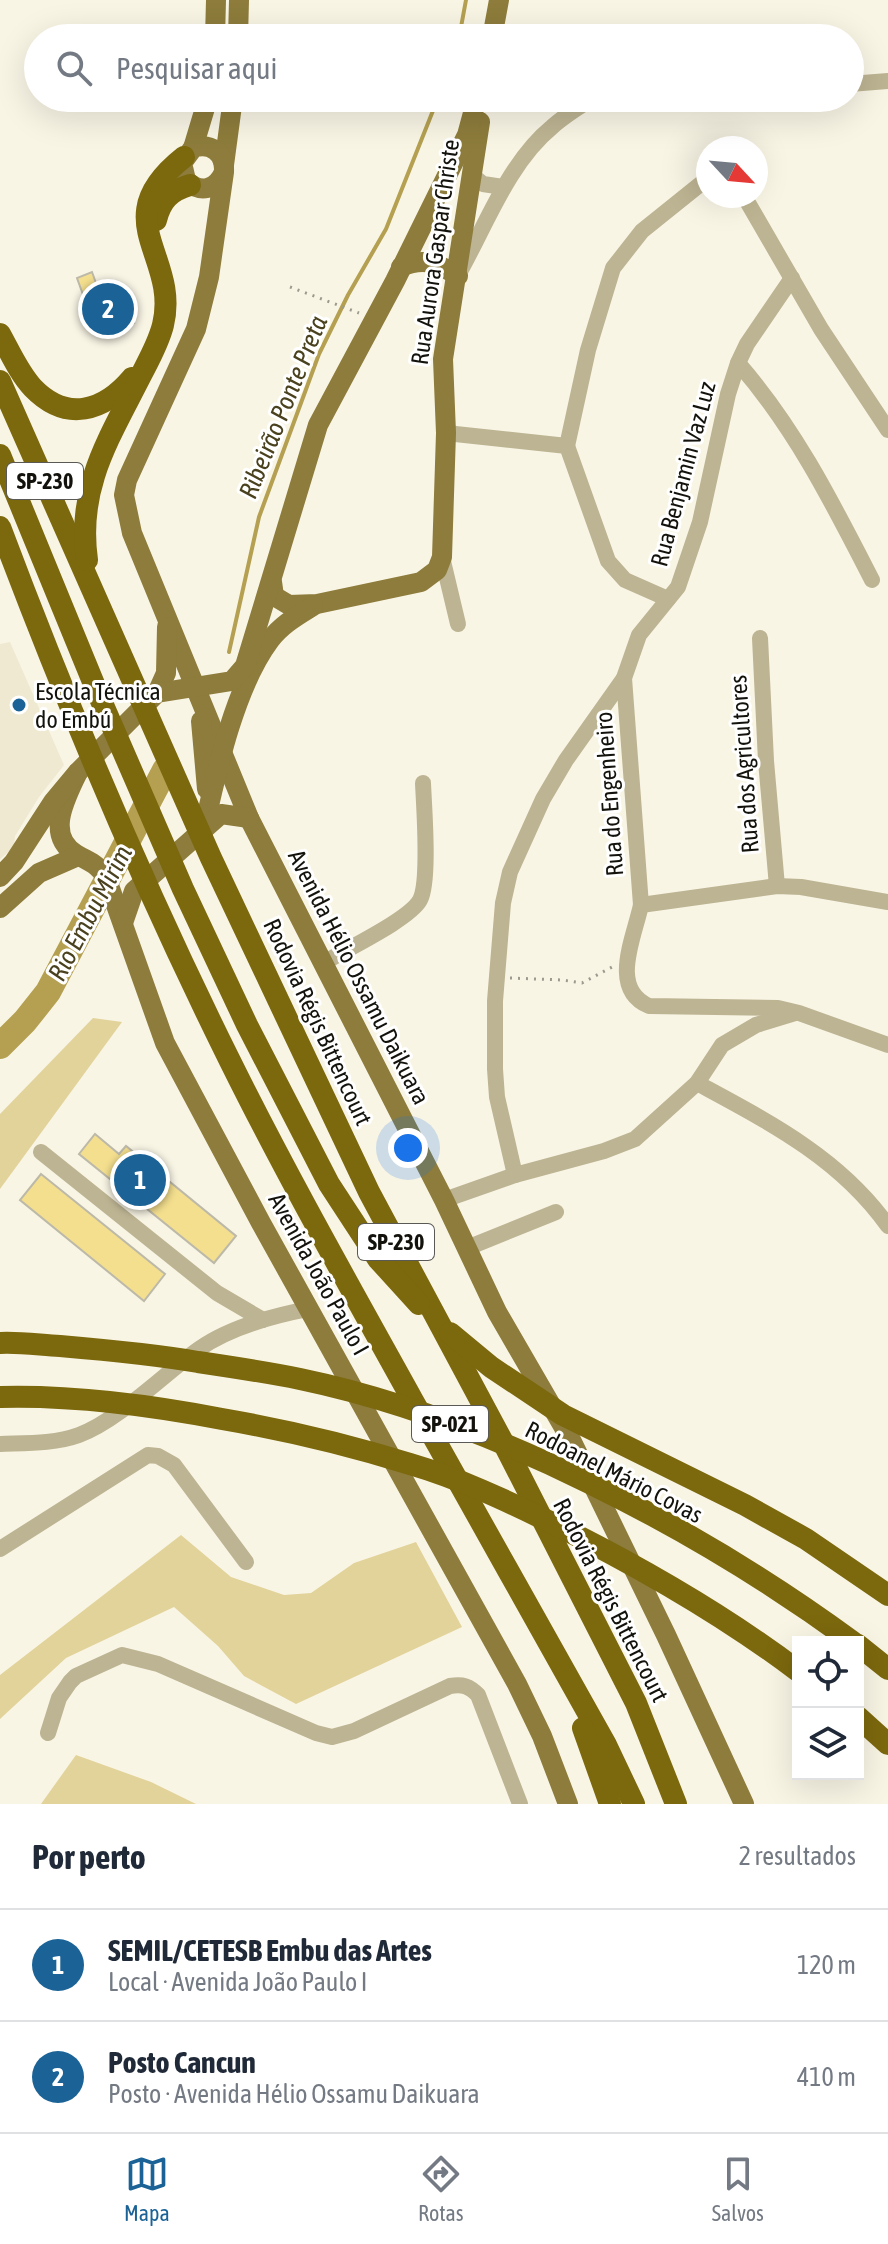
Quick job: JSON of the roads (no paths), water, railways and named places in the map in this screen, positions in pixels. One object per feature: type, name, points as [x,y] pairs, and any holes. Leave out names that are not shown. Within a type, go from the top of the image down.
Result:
[{"type":"highway","points":[[90,581],[83,534],[90,487],[105,447],[163,327],[162,279],[146,228],[145,214],[159,181],[188,153]]},
{"type":"highway","points":[[153,253],[159,209],[171,193],[194,187]]},
{"type":"highway","points":[[0,334],[33,388],[47,399],[80,410],[108,401],[153,352]]},
{"type":"highway","name":"Rodovia Régis Bittencourt","points":[[0,381],[211,858],[369,1192],[505,1446],[636,1703],[676,1804]]},
{"type":"highway","points":[[0,455],[96,689],[183,889],[247,1025],[329,1184],[378,1259],[431,1317],[491,1367],[563,1415],[745,1505],[857,1572],[888,1595]]},
{"type":"highway","name":"SP-230","points":[[0,527],[78,726],[166,927],[230,1061],[302,1201],[606,1745],[634,1804]]},
{"type":"highway","name":"Rodoanel Mário Covas","points":[[0,1343],[142,1352],[301,1379],[471,1431],[650,1515],[800,1603],[868,1653]]},
{"type":"highway","name":"SP-021","points":[[0,1397],[101,1400],[191,1413],[295,1432],[413,1464],[505,1500],[617,1555],[690,1596],[792,1667]]},
{"type":"highway","points":[[553,1652],[600,1770],[610,1804]]},
{"type":"highway","points":[[864,1722],[888,1744]]},
{"type":"main road","points":[[215,24],[216,0]]},
{"type":"main road","points":[[238,24],[239,0]]},
{"type":"main road","points":[[495,24],[499,0]]},
{"type":"main road","points":[[203,112],[181,169],[215,222]]},
{"type":"main road","name":"Avenida Hélio Ossamu Daikuara","points":[[231,112],[209,277],[196,329],[134,462],[124,495],[132,533],[249,818],[444,1200],[497,1312],[577,1452],[744,1804]]},
{"type":"main road","points":[[0,877],[23,851],[53,802],[78,772],[157,693],[196,690],[232,681],[245,666],[318,425],[467,135],[473,112]]},
{"type":"main road","name":"Rua Aurora Gaspar Christe","points":[[442,557],[446,433],[443,359],[481,112]]},
{"type":"main road","points":[[188,153],[200,146],[213,148],[222,158],[224,168],[221,178],[211,187],[194,187]]},
{"type":"main road","points":[[401,267],[415,261],[434,262],[458,276]]},
{"type":"main road","points":[[272,582],[274,596],[282,603],[317,604],[421,582],[437,570],[442,557]]},
{"type":"main road","points":[[205,822],[221,754],[247,684],[270,640],[285,624],[317,604]]},
{"type":"main road","name":"Avenida Hélio Ossamu Daikuara","points":[[157,693],[166,673],[167,615]]},
{"type":"main road","points":[[185,657],[202,673],[222,683]]},
{"type":"main road","points":[[196,690],[203,738],[205,822]]},
{"type":"main road","points":[[0,908],[39,873],[78,856],[62,839],[59,821],[78,772]]},
{"type":"main road","points":[[123,923],[134,891],[205,822],[224,813],[249,818]]},
{"type":"main road","name":"Avenida João Paulo I","points":[[78,856],[100,867],[165,1043],[308,1309],[517,1684],[542,1736],[568,1804]]},
{"type":"main road","points":[[110,891],[134,891]]},
{"type":"street","points":[[864,83],[888,81]]},
{"type":"street","points":[[458,276],[503,187],[550,127],[572,112]]},
{"type":"street","points":[[473,176],[483,184],[503,187]]},
{"type":"street","points":[[668,599],[625,580],[608,561],[567,446],[588,350],[613,268],[642,231],[696,188]]},
{"type":"street","points":[[751,208],[848,374],[888,430]]},
{"type":"street","name":"Rua Benjamin Vaz Luz","points":[[515,1175],[497,1097],[495,1069],[497,978],[503,903],[510,872],[523,840],[566,760],[624,678],[639,635],[678,587],[696,535],[738,363],[747,344],[792,278]]},
{"type":"street","points":[[738,363],[777,412],[815,471],[872,580]]},
{"type":"street","points":[[446,433],[567,446]]},
{"type":"street","points":[[442,557],[458,624]]},
{"type":"street","name":"Rua dos Agricultores","points":[[760,638],[766,761],[777,886]]},
{"type":"street","name":"Rua do Engenheiro","points":[[624,678],[641,905],[625,977],[630,993],[649,1006],[778,1008],[799,1013]]},
{"type":"street","points":[[322,964],[398,920],[420,900],[424,881],[423,783]]},
{"type":"street","points":[[641,905],[777,886],[855,894],[888,902]]},
{"type":"street","points":[[444,1200],[635,1139],[697,1083],[722,1045],[756,1025],[799,1013],[888,1045]]},
{"type":"street","points":[[697,1083],[833,1164],[858,1188],[888,1226]]},
{"type":"street","points":[[41,1152],[217,1293],[263,1320]]},
{"type":"street","points":[[467,1248],[556,1212]]},
{"type":"street","points":[[0,1444],[45,1442],[81,1434],[105,1422],[202,1347],[263,1320],[308,1309]]},
{"type":"street","points":[[0,1549],[153,1454],[174,1465],[246,1562]]},
{"type":"street","points":[[48,1733],[59,1698],[70,1682],[76,1676],[122,1655],[158,1664],[316,1733],[332,1737],[354,1731],[450,1686],[462,1684],[478,1695],[520,1804]]},
{"type":"waterway","name":"Ribeirão Ponte Preta","points":[[462,24],[466,0]]},
{"type":"waterway","name":"Ribeirão Ponte Preta","points":[[229,652],[259,517],[319,354],[386,229],[432,112]]},
{"type":"waterway","name":"Rio Embu Mirim","points":[[0,1046],[48,992],[165,770]]},
{"type":"place","name":"Posto Cancun","points":[[108,309]]},
{"type":"place","name":"Escola Técnica do Embú","points":[[19,705]]},
{"type":"place","name":"SEMIL/CETESB Embu das Artes","points":[[140,1180]]}]
